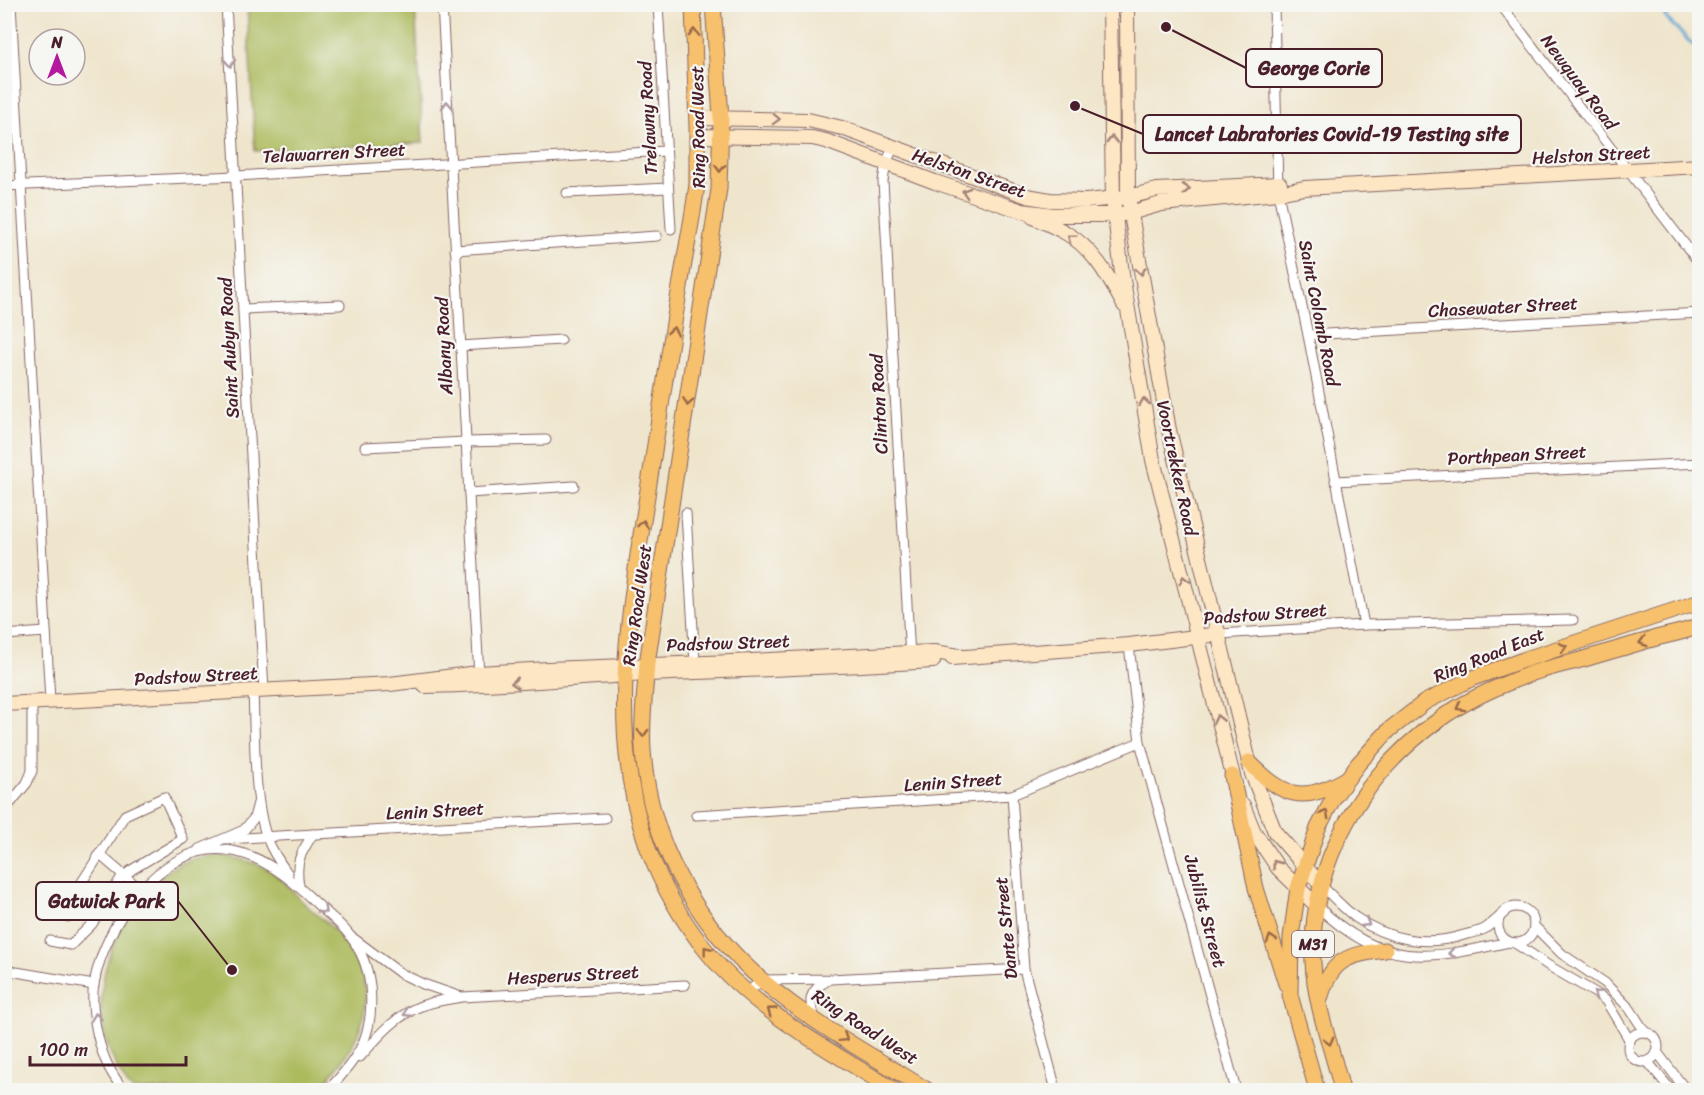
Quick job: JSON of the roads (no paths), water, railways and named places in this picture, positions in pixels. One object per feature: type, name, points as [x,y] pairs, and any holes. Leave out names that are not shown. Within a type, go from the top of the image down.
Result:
[{"type":"main road","name":"Ring Road West","points":[[693,4],[697,184],[691,233],[681,277],[638,551],[628,627],[625,746],[630,784],[646,845],[658,873],[677,909],[708,954],[764,1005],[812,1039],[894,1090]]},
{"type":"main road","points":[[713,12],[721,4]]},
{"type":"main road","name":"Ring Road West","points":[[713,12],[721,117],[719,189],[647,669],[643,718],[646,771],[655,818],[666,852],[686,891],[712,929],[762,980],[816,1020],[927,1090]]},
{"type":"main road","name":"Ring Road East","points":[[1305,869],[1318,828],[1334,797],[1389,730],[1425,702],[1473,678],[1700,602]]},
{"type":"main road","name":"Ring Road East","points":[[1321,885],[1336,839],[1353,810],[1388,763],[1441,718],[1485,693],[1527,675],[1700,626]]},
{"type":"main road","points":[[1538,655],[1548,669]]},
{"type":"main road","points":[[1249,762],[1271,784],[1296,794],[1323,790],[1349,777]]},
{"type":"main road","points":[[1232,776],[1256,888],[1290,995]]},
{"type":"main road","name":"M31","points":[[1305,869],[1298,888],[1291,937],[1290,995],[1314,1090]]},
{"type":"main road","name":"M31","points":[[1321,885],[1313,937],[1313,964],[1319,1003],[1342,1090]]},
{"type":"main road","points":[[1319,1003],[1327,977],[1340,961],[1359,954],[1385,950]]},
{"type":"street","points":[[11,4],[50,701]]},
{"type":"street","name":"Saint Aubyn Road","points":[[226,4],[243,309],[258,691],[259,797]]},
{"type":"street","name":"Albany Road","points":[[442,4],[479,679]]},
{"type":"street","name":"Trelawny Road","points":[[658,4],[670,229]]},
{"type":"street","name":"Voortrekker Road","points":[[1110,4],[1113,199],[1122,274],[1131,317],[1153,460],[1232,776],[1254,832],[1278,868],[1317,906]]},
{"type":"street","name":"Voortrekker Road","points":[[1127,4],[1128,197],[1169,430],[1249,762],[1263,804],[1275,832],[1321,885]]},
{"type":"street","name":"Saint Colomb Road","points":[[1274,4],[1277,189],[1308,335],[1364,625]]},
{"type":"street","name":"Newquay Road","points":[[1500,4],[1700,264]]},
{"type":"street","name":"Helston Street","points":[[697,118],[826,122],[1027,196],[1050,200],[1113,199],[1157,190],[1304,188],[1700,166]]},
{"type":"street","name":"Helston Street","points":[[697,136],[812,138],[826,141],[1022,212],[1053,215],[1115,215],[1161,204],[1277,189]]},
{"type":"street","name":"Clinton Road","points":[[894,146],[886,163],[883,181],[910,657]]},
{"type":"street","name":"Telawarren Street","points":[[4,186],[236,176],[666,151]]},
{"type":"street","points":[[567,193],[668,188]]},
{"type":"street","points":[[1022,212],[1068,234],[1086,250],[1109,277],[1131,317]]},
{"type":"street","points":[[455,250],[657,236]]},
{"type":"street","points":[[243,309],[340,305]]},
{"type":"street","name":"Chasewater Street","points":[[1308,335],[1700,313]]},
{"type":"street","points":[[460,346],[561,340]]},
{"type":"street","points":[[365,447],[546,440]]},
{"type":"street","name":"Porthpean Street","points":[[1335,480],[1700,463]]},
{"type":"street","points":[[469,493],[574,486]]},
{"type":"street","points":[[686,513],[695,663]]},
{"type":"street","name":"Padstow Street","points":[[4,704],[626,671],[695,663],[960,656],[1129,645],[1220,634],[1364,625],[1573,620]]},
{"type":"street","points":[[4,635],[46,632]]},
{"type":"street","points":[[1129,645],[1140,742]]},
{"type":"street","name":"Padstow Street","points":[[647,669],[732,672],[910,657]]},
{"type":"street","points":[[4,811],[24,789],[32,771],[32,702]]},
{"type":"street","name":"Lenin Street","points":[[696,815],[1012,795],[1140,742]]},
{"type":"street","name":"Jubilist Street","points":[[1140,742],[1190,915],[1236,1090]]},
{"type":"street","name":"Dante Street","points":[[1012,795],[1024,969],[1056,1090]]},
{"type":"street","points":[[50,941],[71,945],[92,924],[124,876],[183,839],[164,797],[125,815],[82,882],[68,917]]},
{"type":"street","points":[[259,797],[266,835],[272,849],[296,884]]},
{"type":"street","points":[[123,1090],[105,1060],[95,1019],[94,985],[107,942],[129,903],[141,890],[182,858],[244,830],[251,824],[259,797]]},
{"type":"street","name":"Lenin Street","points":[[226,838],[605,818]]},
{"type":"street","points":[[296,884],[296,868],[299,858],[313,834]]},
{"type":"street","points":[[182,858],[225,850],[260,860],[296,884],[351,937],[365,964],[372,1004],[370,1028],[348,1069]]},
{"type":"street","points":[[99,854],[141,890]]},
{"type":"street","points":[[1321,885],[1353,915],[1369,926],[1382,933],[1413,940],[1447,939],[1473,933],[1486,928],[1504,913],[1511,908],[1521,909],[1531,915],[1534,926],[1562,954],[1605,983],[1630,1009],[1644,1032],[1656,1039],[1658,1043],[1655,1056],[1647,1061],[1638,1060],[1631,1054],[1630,1041],[1606,1001],[1599,994],[1549,966],[1501,934],[1498,923],[1504,913]]},
{"type":"street","points":[[1317,906],[1347,933],[1385,950],[1408,956],[1433,956],[1512,942],[1520,943],[1530,937],[1534,926]]},
{"type":"street","name":"Hesperus Street","points":[[351,937],[400,973],[423,984],[462,997]]},
{"type":"street","points":[[748,992],[762,980],[830,979],[1024,969]]},
{"type":"street","points":[[4,970],[94,985]]},
{"type":"street","points":[[816,1020],[810,1004],[813,992],[830,979]]},
{"type":"street","name":"Hesperus Street","points":[[328,1090],[384,1031],[404,1014],[420,1006],[462,997],[685,985]]},
{"type":"street","points":[[1630,1041],[1635,1034],[1644,1032]]},
{"type":"street","points":[[1657,1052],[1686,1090]]},
{"type":"street","points":[[1647,1061],[1671,1090]]},
{"type":"waterway","points":[[1657,4],[1667,19],[1700,52]]},
{"type":"place","name":"George Corie","points":[[1166,27]]},
{"type":"place","name":"Lancet Labratories Covid-19 Testing site","points":[[1075,106]]},
{"type":"place","name":"Gatwick Park","points":[[232,970]]}]
